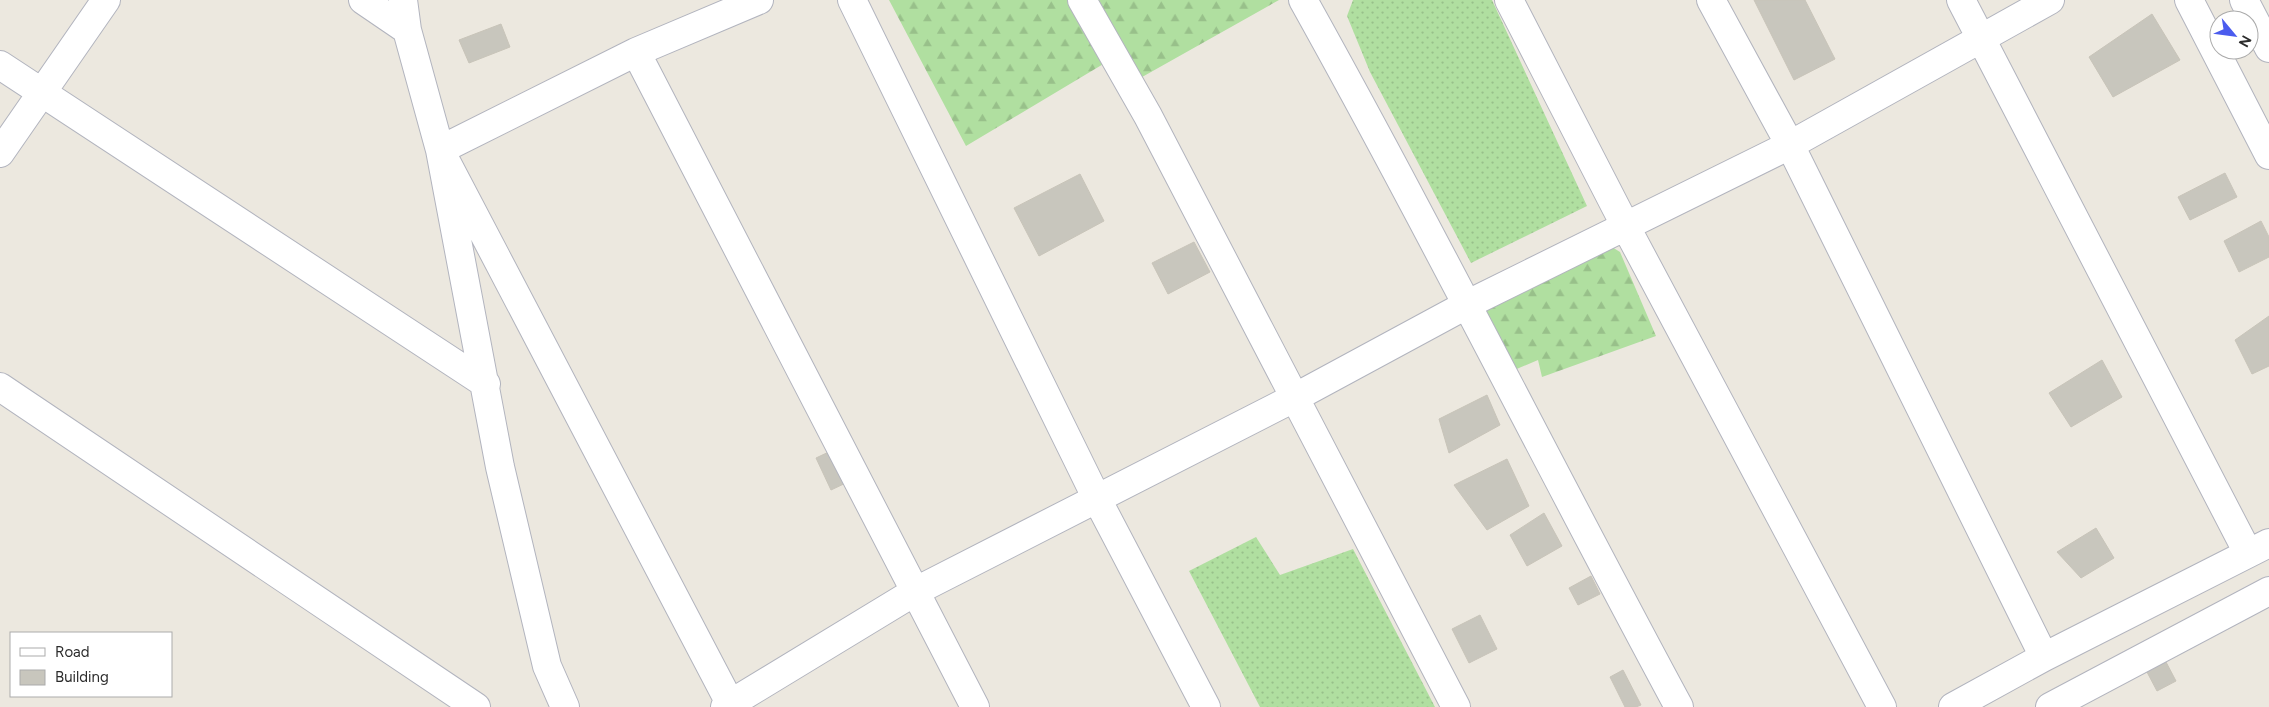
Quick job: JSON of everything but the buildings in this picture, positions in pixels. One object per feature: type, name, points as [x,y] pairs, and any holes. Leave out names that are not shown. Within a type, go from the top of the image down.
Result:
[{"type":"street","points":[[0,154],[106,0]]},
{"type":"street","points":[[363,0],[407,30]]},
{"type":"street","points":[[403,0],[407,30],[440,150],[486,384],[500,467],[547,666],[565,707]]},
{"type":"street","points":[[440,150],[636,52],[759,0]]},
{"type":"street","points":[[852,0],[1096,497],[1206,707]]},
{"type":"street","points":[[1082,0],[1148,116],[1456,707]]},
{"type":"street","points":[[1303,0],[1468,304],[1597,554],[1679,707]]},
{"type":"street","points":[[1509,0],[1626,227],[1882,707]]},
{"type":"street","points":[[1711,0],[1790,145],[2044,657]]},
{"type":"street","points":[[1953,707],[2044,657],[2259,548],[1961,0]]},
{"type":"street","points":[[440,150],[729,706],[916,590],[1294,398],[1468,304],[1790,145],[2050,0]]},
{"type":"street","points":[[2189,0],[2269,155]]},
{"type":"street","points":[[2244,0],[2269,48]]},
{"type":"street","points":[[636,52],[975,707]]},
{"type":"street","points":[[0,65],[486,384]]},
{"type":"street","points":[[0,387],[476,707]]},
{"type":"street","points":[[2064,704],[2268,593]]},
{"type":"green space","points":[[889,0],[1072,0],[1105,63],[966,146]]},
{"type":"green space","points":[[1099,0],[1279,0],[1135,81]]},
{"type":"green space","points":[[1353,0],[1492,0],[1587,206],[1471,263],[1370,72],[1347,16]]},
{"type":"green space","points":[[1604,242],[1620,252],[1656,336],[1542,377],[1538,360],[1512,371],[1486,311]]},
{"type":"green space","points":[[1256,537],[1280,575],[1353,549],[1435,707],[1260,707],[1189,571]]}]
